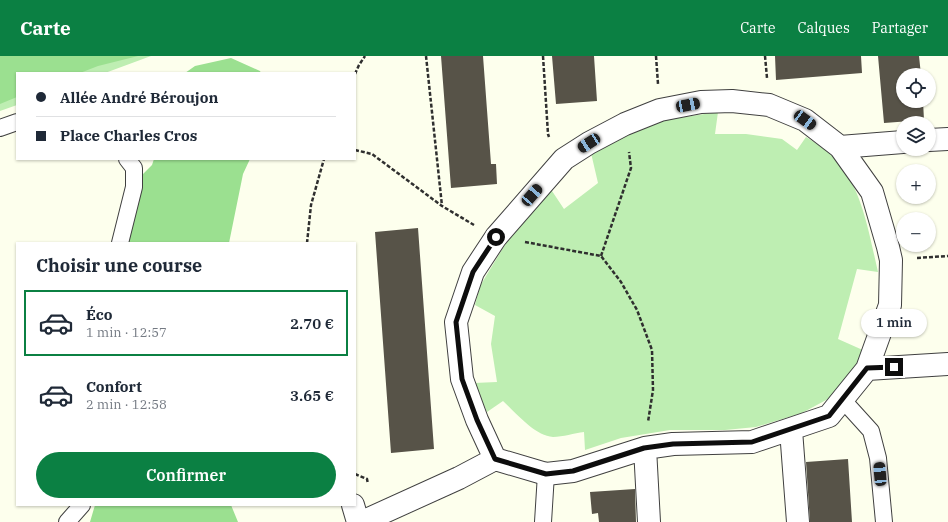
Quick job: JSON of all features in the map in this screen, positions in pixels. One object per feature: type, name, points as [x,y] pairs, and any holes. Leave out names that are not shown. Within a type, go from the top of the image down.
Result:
[{"type":"street","points":[[362,522],[459,478],[495,459],[546,474],[573,471],[644,448],[673,444],[752,442],[829,416],[867,368],[890,305],[891,260],[872,192],[840,146],[805,120],[769,105],[740,102],[701,102],[660,110],[625,124],[589,143],[564,159],[496,237],[473,272],[456,322],[462,379],[477,420],[495,459]]},
{"type":"street","points":[[936,140],[948,139]]},
{"type":"street","points":[[840,146],[896,142]]},
{"type":"street","points":[[867,368],[948,364]]},
{"type":"street","points":[[791,430],[798,522]]},
{"type":"street","points":[[644,448],[649,522]]},
{"type":"street","points":[[353,506],[358,522]]},
{"type":"lane","points":[[0,128],[16,122]]},
{"type":"lane","points":[[120,242],[134,187],[134,168],[128,160]]},
{"type":"lane","points":[[842,399],[871,432],[878,458],[884,522]]},
{"type":"lane","points":[[543,522],[546,474]]},
{"type":"lane","points":[[67,522],[81,506]]},
{"type":"path","points":[[356,72],[365,56]]},
{"type":"path","points":[[426,56],[442,206]]},
{"type":"path","points":[[543,56],[548,134],[552,144],[564,159]]},
{"type":"path","points":[[602,256],[631,168],[625,124]]},
{"type":"path","points":[[356,150],[372,154],[442,206],[496,237],[602,256],[621,282],[637,310],[652,350],[653,390],[644,448]]},
{"type":"path","points":[[307,242],[311,205],[324,160]]},
{"type":"path","points":[[891,260],[948,256]]},
{"type":"green space","points":[[0,56],[151,56],[108,72],[16,72],[16,105],[0,111]]},
{"type":"green space","points":[[0,56],[138,56],[98,66],[83,72],[16,72],[16,97],[0,104]]},
{"type":"green space","points":[[231,58],[260,72],[186,72],[195,66]]},
{"type":"green space","points":[[718,112],[715,134],[746,134],[782,139],[797,150],[806,137],[826,150],[835,158],[850,180],[865,218],[878,272],[857,269],[838,339],[865,351],[855,373],[828,399],[802,413],[756,427],[725,430],[670,430],[621,438],[585,450],[584,432],[557,437],[546,436],[539,433],[526,423],[503,401],[487,412],[474,383],[497,382],[491,344],[495,316],[475,305],[480,286],[520,220],[550,188],[564,209],[598,183],[591,153],[637,126],[658,121]]},
{"type":"green space","points":[[154,160],[250,160],[243,174],[229,242],[127,242],[141,176],[152,165]]},
{"type":"green space","points":[[95,506],[231,506],[238,522],[90,522]]},
{"type":"building","points":[[441,56],[483,56],[491,164],[496,164],[497,184],[451,188]]},
{"type":"building","points":[[552,56],[594,56],[597,101],[556,104]]},
{"type":"building","points":[[775,56],[861,56],[862,73],[776,80]]},
{"type":"building","points":[[878,56],[919,56],[920,68],[896,68],[896,108],[923,108],[924,116],[896,116],[896,122],[884,123]]},
{"type":"building","points":[[418,228],[434,449],[391,453],[375,232]]},
{"type":"building","points":[[848,459],[852,522],[810,522],[806,462]]},
{"type":"building","points":[[635,489],[636,522],[599,522],[598,513],[592,514],[590,492]]},
{"type":"route","points":[[496,237],[473,272],[456,322],[462,379],[477,420],[495,459],[546,474],[573,471],[644,448],[673,444],[752,442],[829,416],[867,368],[894,367]]}]
